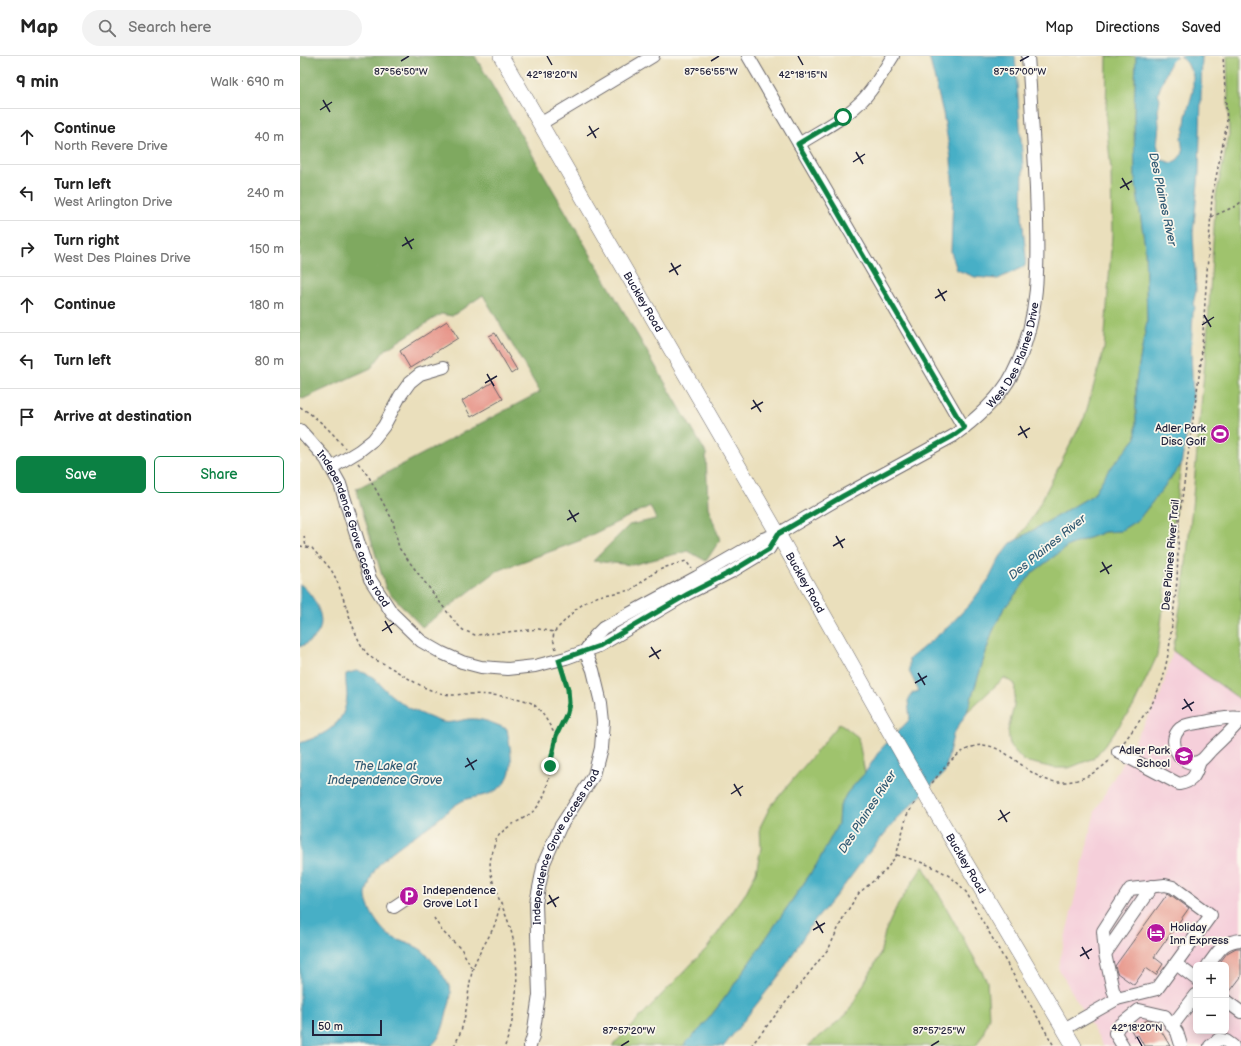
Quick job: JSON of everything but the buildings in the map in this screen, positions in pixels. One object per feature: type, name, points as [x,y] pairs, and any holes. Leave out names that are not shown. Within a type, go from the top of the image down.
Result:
[{"type":"main road","name":"Buckley Road","points":[[501,56],[778,534],[887,728],[1074,1046]]},
{"type":"street","points":[[540,124],[653,56]]},
{"type":"street","points":[[748,56],[964,428]]},
{"type":"street","points":[[798,144],[843,117],[859,104],[871,90],[893,56]]},
{"type":"street","name":"West Des Plaines Drive","points":[[778,534],[843,496],[953,436],[992,402],[1013,374],[1026,343],[1032,323],[1038,272],[1038,234],[1033,122],[1028,56]]},
{"type":"street","points":[[332,468],[373,440],[384,426],[400,396],[410,382],[420,374],[444,367]]},
{"type":"street","name":"Independence Grove access road","points":[[300,430],[326,459],[332,468],[340,484],[370,579],[392,613],[421,641],[462,662],[496,669],[535,666],[559,660],[599,646],[688,594],[731,564],[763,539],[778,534]]},
{"type":"street","name":"Independence Grove access road","points":[[586,651],[595,636],[604,628],[697,578],[769,549],[778,534]]},
{"type":"street","name":"Independence Grove access road","points":[[530,1046],[533,1036],[539,995],[536,904],[544,863],[560,827],[594,775],[601,748],[603,722],[601,703],[593,670],[586,651]]},
{"type":"street","points":[[1118,752],[1179,784],[1188,782],[1195,776],[1200,761],[1235,727],[1241,719],[1230,716],[1185,726],[1178,730],[1173,743],[1179,756],[1192,762],[1200,761]]},
{"type":"street","points":[[1064,1029],[1116,999],[1158,989],[1211,915],[1165,884],[1152,886],[1105,954],[1116,999]]},
{"type":"street","points":[[394,907],[406,899]]},
{"type":"street","points":[[1210,962],[1227,942],[1241,940]]},
{"type":"street","points":[[1176,964],[1193,977]]},
{"type":"street","points":[[1172,1026],[1193,998]]},
{"type":"street","points":[[1229,1003],[1241,1012]]},
{"type":"street","points":[[1123,1046],[1115,1034],[1119,1026],[1139,1010],[1165,1016],[1176,1032],[1181,1046]]},
{"type":"street","points":[[1210,1046],[1219,1039],[1226,1041],[1233,1046]]},
{"type":"path","name":"Des Plaines River Trail","points":[[948,764],[955,756],[974,746],[985,746],[1009,755],[1042,779],[1064,783],[1089,776],[1107,764],[1118,752],[1152,704],[1163,679],[1169,650],[1177,581],[1179,520],[1201,362],[1212,197],[1226,123],[1223,56]]},
{"type":"path","points":[[1211,216],[1236,206],[1241,202]]},
{"type":"path","points":[[300,407],[317,418],[335,436],[369,477],[393,520],[399,548],[454,621],[463,630],[475,635],[539,628],[554,632]]},
{"type":"path","points":[[304,536],[306,547]]},
{"type":"path","points":[[300,546],[312,548],[332,572],[365,651],[372,658],[419,684],[437,692],[452,695],[466,694],[506,697],[522,699],[532,703],[556,736]]},
{"type":"path","points":[[505,1046],[513,1015],[516,981],[514,942],[492,873],[491,860],[496,840],[503,830],[535,810],[545,796],[556,736],[567,713],[569,703],[568,689],[553,639],[554,632],[570,614],[586,602],[598,596],[631,590],[655,572],[666,567],[686,561],[697,578]]},
{"type":"path","points":[[751,1046],[829,948],[844,916],[859,893],[885,871],[897,855],[907,815]]},
{"type":"path","points":[[897,855],[924,863],[942,871],[954,879],[966,892],[1054,1046]]},
{"type":"path","points":[[454,1046],[463,1026],[472,969],[495,924],[501,904]]},
{"type":"path","points":[[434,918],[442,931],[462,950],[472,969]]},
{"type":"shaded area","points":[[1173,651],[1241,700],[1241,1046],[1103,1046],[1058,968],[1095,811],[1160,696]]},
{"type":"green space","points":[[300,56],[475,56],[706,453],[708,507],[720,540],[706,561],[688,551],[632,565],[593,561],[629,525],[656,519],[650,506],[579,541],[497,571],[422,627],[386,589],[356,489],[540,392],[483,295],[452,316],[441,314],[385,350],[371,368],[303,399],[300,397]]},
{"type":"green space","points":[[1107,56],[1136,56],[1134,114],[1135,178],[1145,247],[1147,321],[1136,381],[1136,438],[1108,471],[1093,495],[1018,539],[1035,513],[1085,416],[1104,349],[1112,235],[1111,170],[1106,120]]},
{"type":"green space","name":"Adler Park Disc Golf","points":[[1227,56],[1241,56],[1241,700],[1173,651],[1184,582],[1192,507],[1207,339],[1216,195],[1229,136]]},
{"type":"green space","points":[[1181,465],[1157,656],[1133,707],[1094,758],[1069,768],[1054,768],[1024,761],[1010,746],[1008,730],[1014,706],[1015,684],[1004,678],[967,712],[992,633],[1003,610],[1032,573],[1068,546],[1104,532],[1120,531],[1139,519]]},
{"type":"green space","points":[[840,723],[858,737],[865,773],[847,793],[839,808],[838,824],[817,864],[727,995],[702,1027],[683,1046],[612,1046],[708,947],[745,894],[756,872],[761,848],[760,827],[770,807]]},
{"type":"green space","points":[[923,866],[987,981],[989,1017],[983,1034],[976,1046],[808,1046],[847,1014],[880,955],[885,932],[896,908]]},
{"type":"water","points":[[929,56],[1015,56],[1023,167],[1022,216],[1026,257],[1025,266],[998,279],[975,277],[957,270],[951,252],[953,195],[951,158],[943,113]]},
{"type":"water","name":"Des Plaines River","points":[[1136,56],[1177,56],[1170,63],[1158,93],[1160,99],[1158,110],[1159,126],[1157,144],[1161,159],[1171,163],[1177,160],[1183,153],[1181,137],[1184,132],[1186,116],[1193,91],[1193,75],[1187,63],[1180,56],[1202,56],[1199,173],[1193,233],[1196,291],[1193,304],[1195,308],[1193,313],[1191,350],[1193,400],[1181,465],[1139,519],[1120,531],[1104,532],[1068,546],[1032,573],[1003,610],[992,633],[967,712],[953,735],[945,772],[896,820],[867,855],[809,928],[781,973],[724,1046],[683,1046],[702,1027],[727,995],[817,864],[838,824],[839,808],[847,793],[865,773],[880,750],[910,719],[908,701],[912,693],[919,691],[909,671],[909,659],[948,627],[970,604],[989,579],[1000,557],[1011,543],[1093,495],[1108,471],[1136,438],[1136,381],[1147,321],[1145,247],[1135,178],[1134,114]]},
{"type":"water","points":[[300,584],[305,588],[317,605],[321,618],[321,625],[315,636],[300,647]]},
{"type":"water","name":"The Lake at Independence Grove","points":[[356,671],[368,674],[402,703],[433,719],[447,723],[469,719],[479,719],[507,729],[511,766],[506,781],[500,788],[491,793],[458,803],[436,821],[396,848],[379,865],[373,874],[366,892],[368,906],[374,918],[386,933],[423,951],[440,971],[448,984],[451,993],[442,1030],[438,1039],[431,1046],[300,1046],[300,743],[318,736],[338,722],[345,706],[347,696],[346,674]]},
{"type":"place","name":"Adler Park Disc Golf","points":[[1220,434]]},
{"type":"place","name":"Adler Park School","points":[[1184,756]]},
{"type":"place","name":"Independence Grove Lot I","points":[[409,896]]},
{"type":"place","name":"Holiday Inn Express","points":[[1156,933]]},
{"type":"route","points":[[550,766],[556,736],[567,713],[569,703],[568,689],[559,660],[599,646],[688,594],[731,572],[769,549],[778,534],[843,496],[953,436],[964,428],[798,144],[843,117]]}]
